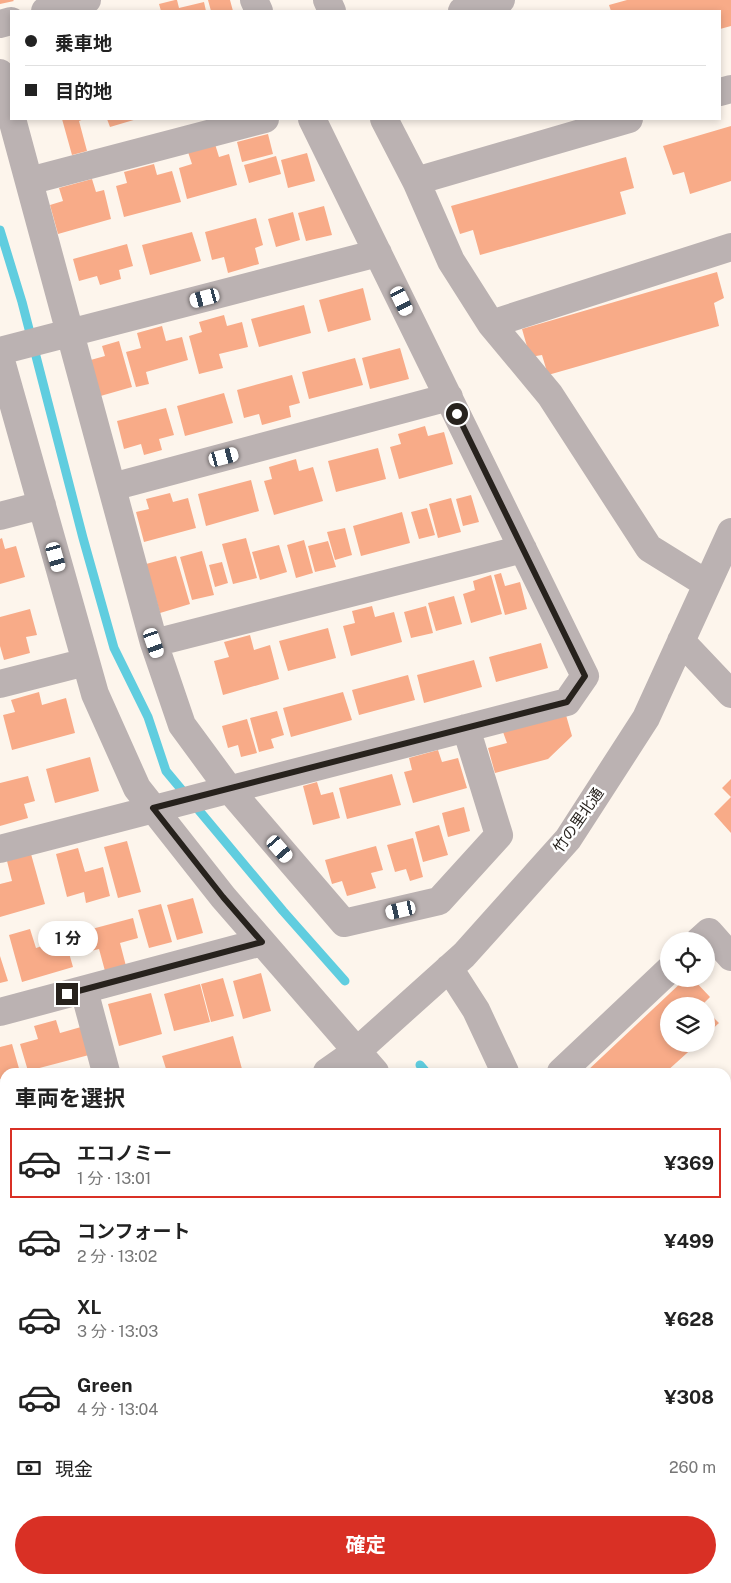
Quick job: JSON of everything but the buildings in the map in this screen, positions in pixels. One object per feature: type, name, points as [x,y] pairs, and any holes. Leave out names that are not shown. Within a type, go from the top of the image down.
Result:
[{"type":"street","points":[[49,10],[87,0]]},
{"type":"street","points":[[466,10],[501,0]]},
{"type":"street","points":[[0,73],[10,111]]},
{"type":"street","points":[[12,120],[154,643],[182,725],[228,789],[344,924],[439,901],[498,835],[466,728]]},
{"type":"street","points":[[29,181],[262,120]]},
{"type":"street","points":[[0,848],[567,702],[585,676],[312,120]]},
{"type":"street","points":[[385,120],[416,181],[451,261],[491,324],[550,395],[649,548],[707,584]]},
{"type":"street","points":[[416,181],[626,120]]},
{"type":"street","points":[[491,324],[731,247]]},
{"type":"street","points":[[0,350],[378,253]]},
{"type":"street","points":[[0,357],[95,694],[137,788],[223,897],[372,1068]]},
{"type":"street","points":[[112,487],[449,397]]},
{"type":"street","points":[[0,516],[42,505]]},
{"type":"street","name":"竹の里北通","points":[[333,1068],[357,1051],[464,954],[568,839],[646,718],[731,532]]},
{"type":"street","points":[[154,643],[523,549]]},
{"type":"street","points":[[681,641],[731,694]]},
{"type":"street","points":[[0,684],[86,662]]},
{"type":"street","points":[[715,939],[731,957]]},
{"type":"street","points":[[0,1012],[262,942]]},
{"type":"street","points":[[449,968],[476,1010],[503,1068]]},
{"type":"street","points":[[565,1068],[660,978]]},
{"type":"street","points":[[84,990],[105,1068]]},
{"type":"waterway","points":[[0,230],[22,302],[83,538],[114,648],[148,717],[166,771],[283,911],[345,981]]},
{"type":"route","points":[[67,994],[262,942],[223,897],[153,808],[567,702],[585,676],[457,414]]}]
